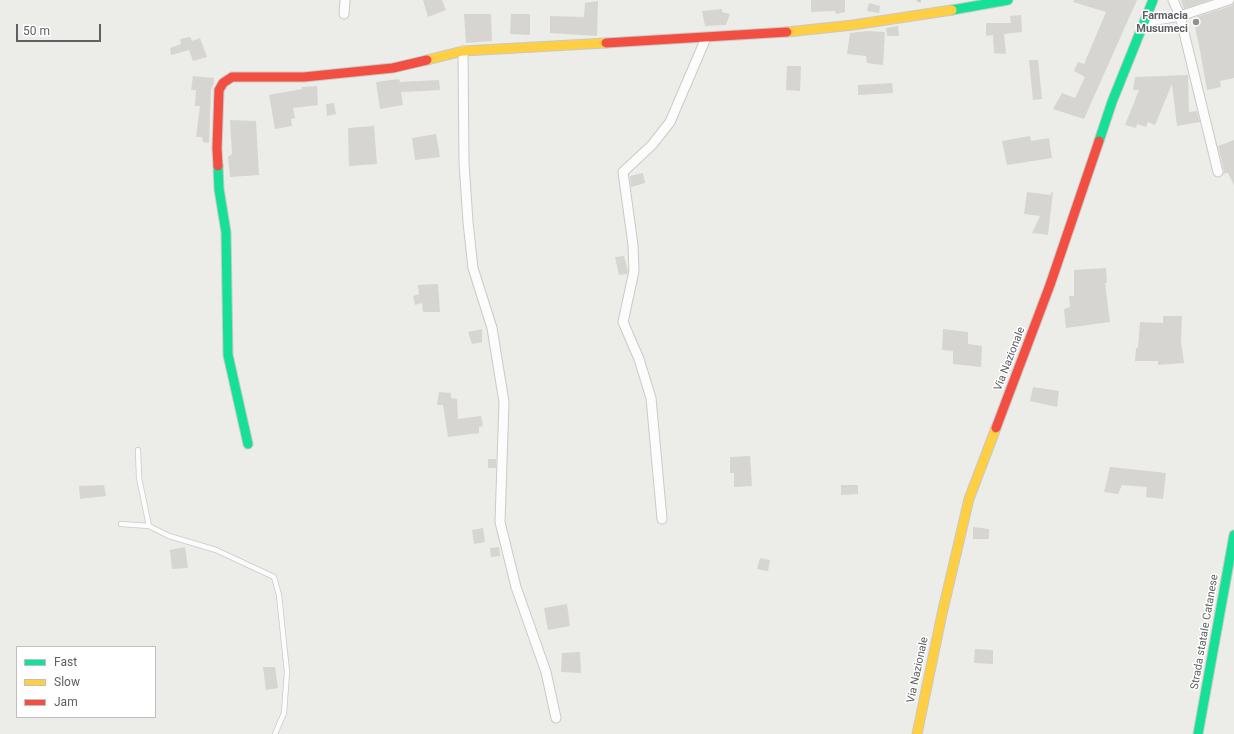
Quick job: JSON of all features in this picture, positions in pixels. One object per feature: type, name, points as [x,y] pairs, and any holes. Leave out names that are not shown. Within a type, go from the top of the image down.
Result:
[{"type":"street","points":[[344,14],[345,0]]},
{"type":"street","points":[[248,444],[228,354],[226,232],[219,189],[217,148],[219,90],[222,83],[232,77],[304,77],[393,68],[463,51],[771,34],[853,25],[1008,0]]},
{"type":"street","name":"Via Nazionale","points":[[917,734],[942,614],[969,499],[1050,285],[1112,102],[1153,0]]},
{"type":"street","points":[[1173,0],[1180,16],[1218,172]]},
{"type":"street","points":[[1145,22],[1180,16],[1229,0]]},
{"type":"street","points":[[662,519],[651,398],[639,360],[623,322],[634,265],[633,245],[623,172],[652,145],[670,122],[706,38]]},
{"type":"street","points":[[463,51],[464,163],[473,268],[492,328],[504,402],[500,522],[516,587],[546,672],[556,718]]},
{"type":"street","name":"Strada statale Catanese","points":[[1198,734],[1234,535]]},
{"type":"lane","points":[[138,450],[139,478],[149,526]]},
{"type":"lane","points":[[121,524],[149,526],[169,536],[216,550],[274,577],[279,595],[286,672],[284,712],[275,734]]},
{"type":"building","points":[[423,0],[442,0],[446,10],[428,17]]},
{"type":"building","points":[[811,0],[845,0],[845,12],[836,14],[835,11],[811,12]]},
{"type":"building","points":[[1074,0],[1137,0],[1084,119],[1053,109],[1062,93],[1075,98],[1085,77],[1074,71],[1078,62],[1084,64],[1106,12],[1073,2]]},
{"type":"building","points":[[1181,0],[1210,0],[1184,9]]},
{"type":"building","points":[[598,1],[597,36],[550,33],[550,16],[584,17],[585,3]]},
{"type":"building","points":[[869,3],[880,6],[879,13],[867,11]]},
{"type":"building","points":[[1234,3],[1234,78],[1220,81],[1221,87],[1207,90],[1193,18],[1231,6]]},
{"type":"building","points":[[722,9],[722,12],[730,14],[726,25],[705,26],[702,11]]},
{"type":"building","points":[[464,14],[491,14],[492,41],[466,43]]},
{"type":"building","points":[[511,14],[530,14],[530,35],[510,34]]},
{"type":"building","points":[[1021,15],[1022,32],[1004,34],[1006,54],[994,53],[993,35],[986,36],[986,23],[1011,23],[1010,16]]},
{"type":"building","points":[[898,26],[899,36],[887,36],[886,28]]},
{"type":"building","points":[[868,31],[885,32],[883,65],[867,63],[866,56],[847,54],[850,33]]},
{"type":"building","points":[[190,37],[192,41],[200,38],[207,57],[193,61],[189,50],[171,55],[170,48],[181,44],[180,39]]},
{"type":"building","points":[[1029,60],[1038,60],[1042,99],[1033,100]]},
{"type":"building","points":[[787,66],[801,66],[800,91],[786,90]]},
{"type":"building","points":[[1188,75],[1189,112],[1197,111],[1200,122],[1177,126],[1172,84],[1155,125],[1148,122],[1146,127],[1137,124],[1136,128],[1125,125],[1139,90],[1133,90],[1135,77]]},
{"type":"building","points":[[193,76],[214,78],[214,83],[211,90],[209,143],[203,142],[202,137],[196,137],[200,106],[195,106],[196,90],[191,90]]},
{"type":"building","points":[[399,79],[400,82],[439,80],[440,90],[401,92],[403,105],[380,109],[376,82]]},
{"type":"building","points":[[892,83],[893,93],[858,95],[858,85]]},
{"type":"building","points":[[317,86],[318,105],[293,108],[295,118],[291,119],[292,126],[275,129],[269,95],[302,89],[302,87]]},
{"type":"building","points":[[334,103],[336,114],[327,116],[326,104]]},
{"type":"building","points":[[230,120],[256,121],[259,175],[230,177],[228,157],[232,154]]},
{"type":"building","points":[[374,126],[377,164],[349,166],[348,128]]},
{"type":"building","points":[[436,134],[440,157],[415,160],[412,138]]},
{"type":"building","points":[[1030,136],[1031,141],[1049,138],[1052,158],[1007,165],[1002,141]]},
{"type":"building","points":[[1234,140],[1234,185],[1228,173],[1223,174],[1224,171],[1218,146]]},
{"type":"building","points":[[643,173],[645,183],[631,187],[630,176]]},
{"type":"building","points":[[1027,192],[1050,195],[1053,192],[1048,235],[1032,233],[1040,216],[1024,214]]},
{"type":"building","points":[[624,256],[628,271],[627,274],[619,275],[615,257]]},
{"type":"building","points":[[1106,268],[1107,283],[1105,283],[1110,322],[1066,328],[1064,309],[1070,307],[1069,296],[1074,296],[1074,270]]},
{"type":"building","points":[[438,284],[440,312],[423,312],[422,303],[415,305],[413,296],[419,294],[418,285]]},
{"type":"building","points":[[1163,316],[1182,316],[1181,341],[1184,363],[1158,365],[1158,361],[1135,361],[1136,348],[1138,348],[1140,322],[1163,323]]},
{"type":"building","points":[[482,329],[482,342],[472,344],[468,332]]},
{"type":"building","points":[[943,329],[968,332],[968,344],[982,346],[981,367],[953,364],[953,351],[942,350]]},
{"type":"building","points":[[1033,387],[1059,391],[1057,407],[1030,401]]},
{"type":"building","points":[[439,392],[451,393],[451,398],[457,399],[458,419],[481,416],[483,426],[479,427],[479,433],[448,437],[443,405],[437,405]]},
{"type":"building","points":[[750,456],[752,486],[734,487],[734,473],[730,473],[730,457]]},
{"type":"building","points":[[488,459],[496,459],[496,468],[488,468]]},
{"type":"building","points":[[1110,467],[1166,473],[1163,499],[1146,497],[1147,487],[1122,485],[1118,494],[1104,492]]},
{"type":"building","points":[[104,485],[106,496],[80,499],[79,486]]},
{"type":"building","points":[[841,485],[858,485],[858,494],[841,495]]},
{"type":"building","points":[[973,527],[989,529],[989,539],[973,539]]},
{"type":"building","points":[[483,528],[485,542],[474,544],[472,530]]},
{"type":"building","points":[[185,547],[188,568],[172,569],[170,550]]},
{"type":"building","points":[[499,547],[500,556],[491,557],[490,548]]},
{"type":"building","points":[[760,558],[770,560],[768,571],[757,569]]},
{"type":"building","points":[[567,604],[570,626],[548,630],[544,608]]},
{"type":"building","points":[[975,649],[993,650],[993,664],[974,663]]},
{"type":"building","points":[[580,652],[581,673],[561,672],[562,653]]},
{"type":"building","points":[[263,667],[275,667],[278,688],[266,690]]},
{"type":"traffic: fast","points":[[952,10],[1008,0]]},
{"type":"traffic: fast","points":[[1099,141],[1112,102],[1153,0]]},
{"type":"traffic: fast","points":[[218,166],[219,189],[226,232],[228,355],[248,444]]},
{"type":"traffic: fast","points":[[1198,734],[1234,535]]},
{"type":"traffic: slow","points":[[787,32],[853,25],[952,10]]},
{"type":"traffic: slow","points":[[427,60],[463,51],[606,43]]},
{"type":"traffic: slow","points":[[917,734],[942,614],[969,499],[996,428]]},
{"type":"traffic: jam","points":[[606,43],[787,32]]},
{"type":"traffic: jam","points":[[218,166],[217,148],[219,90],[223,83],[232,77],[304,77],[393,68],[427,60]]},
{"type":"traffic: jam","points":[[996,428],[1050,285],[1099,141]]},
{"type":"place","name":"Farmacia Musumeci","points":[[1196,22]]}]
